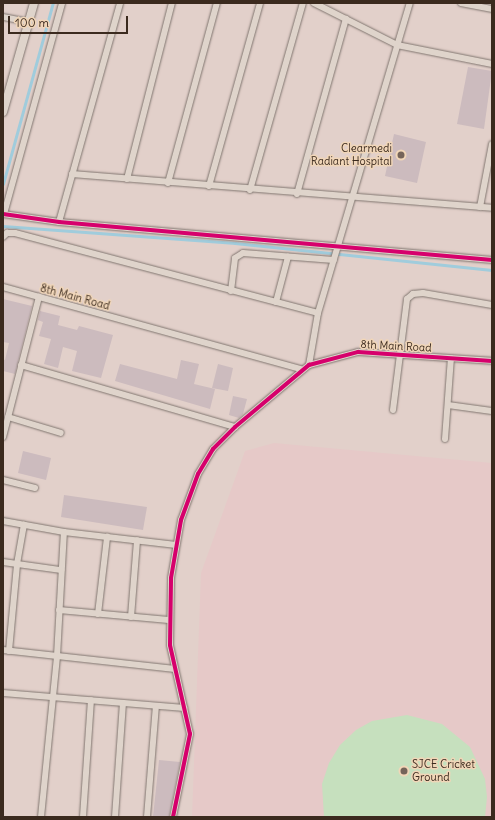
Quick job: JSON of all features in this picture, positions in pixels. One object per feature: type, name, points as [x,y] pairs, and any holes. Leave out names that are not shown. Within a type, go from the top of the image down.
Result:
[{"type":"street","points":[[3,112],[34,3]]},
{"type":"street","points":[[62,3],[3,214],[59,222],[492,260]]},
{"type":"street","points":[[59,222],[120,3]]},
{"type":"street","points":[[127,179],[172,3]]},
{"type":"street","points":[[168,183],[217,3]]},
{"type":"street","points":[[209,186],[260,3]]},
{"type":"street","points":[[250,190],[303,3]]},
{"type":"street","points":[[314,3],[397,45],[492,64]]},
{"type":"street","points":[[309,364],[318,313],[410,3]]},
{"type":"street","points":[[461,3],[492,9]]},
{"type":"street","points":[[3,17],[29,22]]},
{"type":"street","points":[[298,194],[346,19]]},
{"type":"street","points":[[480,207],[492,144]]},
{"type":"street","points":[[72,174],[298,194],[492,208]]},
{"type":"street","points":[[3,237],[7,233],[15,234],[318,313]]},
{"type":"street","points":[[231,291],[235,258],[243,253],[334,260]]},
{"type":"street","points":[[276,302],[288,257]]},
{"type":"street","name":"8th Main Road","points":[[3,287],[301,369],[309,364],[358,352],[492,361]]},
{"type":"street","points":[[393,410],[404,304],[413,294],[492,305]]},
{"type":"street","points":[[3,437],[39,297]]},
{"type":"street","points":[[446,439],[451,358]]},
{"type":"street","points":[[22,365],[234,427]]},
{"type":"street","points":[[173,817],[190,734],[175,669],[169,620],[176,545],[181,520],[198,474],[213,449],[234,427],[301,369]]},
{"type":"street","points":[[448,405],[492,411]]},
{"type":"street","points":[[8,417],[61,433]]},
{"type":"street","points":[[3,480],[36,488]]},
{"type":"street","points":[[3,521],[64,532],[176,545]]},
{"type":"street","points":[[24,525],[17,564],[6,650],[175,669]]},
{"type":"street","points":[[42,817],[57,656],[64,532]]},
{"type":"street","points":[[98,614],[107,537]]},
{"type":"street","points":[[131,617],[137,540]]},
{"type":"street","points":[[3,562],[61,570]]},
{"type":"street","points":[[59,610],[169,620]]},
{"type":"street","points":[[3,693],[184,708]]},
{"type":"street","points":[[83,817],[91,700]]},
{"type":"street","points":[[115,817],[123,703]]},
{"type":"street","points":[[147,817],[156,706]]},
{"type":"shaded area","points":[[274,443],[492,463],[492,817],[192,817],[201,573],[245,451]]},
{"type":"green space","name":"SJCE Cricket Ground","points":[[407,715],[442,724],[470,747],[485,779],[487,797],[485,817],[324,817],[322,784],[329,763],[340,745],[356,730],[372,721]]},
{"type":"building","points":[[468,67],[492,71],[484,129],[457,124]]},
{"type":"building","points":[[394,134],[426,142],[417,183],[385,176]]},
{"type":"building","points":[[3,299],[32,306],[15,374],[3,371],[3,359],[5,360],[9,343],[3,342]]},
{"type":"building","points":[[40,311],[60,316],[58,325],[77,330],[79,326],[113,335],[101,378],[72,371],[77,351],[63,347],[58,368],[44,364],[51,339],[39,336],[43,322],[38,320]]},
{"type":"building","points":[[181,360],[199,364],[194,384],[215,389],[210,409],[115,381],[120,364],[177,379]]},
{"type":"building","points":[[218,364],[233,368],[228,391],[212,388]]},
{"type":"building","points":[[233,396],[247,399],[243,414],[239,418],[229,415]]},
{"type":"building","points":[[23,451],[51,458],[46,480],[18,473]]},
{"type":"building","points":[[64,495],[147,507],[143,530],[61,517]]},
{"type":"building","points":[[159,760],[180,762],[169,817],[153,817]]},
{"type":"waterway","points":[[3,184],[53,3]]},
{"type":"waterway","points":[[3,226],[235,243],[492,270]]},
{"type":"cycle path","points":[[3,214],[59,222],[492,260]]},
{"type":"cycle path","points":[[173,817],[190,734],[170,645],[171,578],[181,520],[198,474],[213,449],[235,427],[309,365],[358,352],[492,361]]},
{"type":"place","name":"Clearmedi Radiant Hospital","points":[[401,155]]},
{"type":"place","name":"SJCE Cricket Ground","points":[[404,771]]}]
